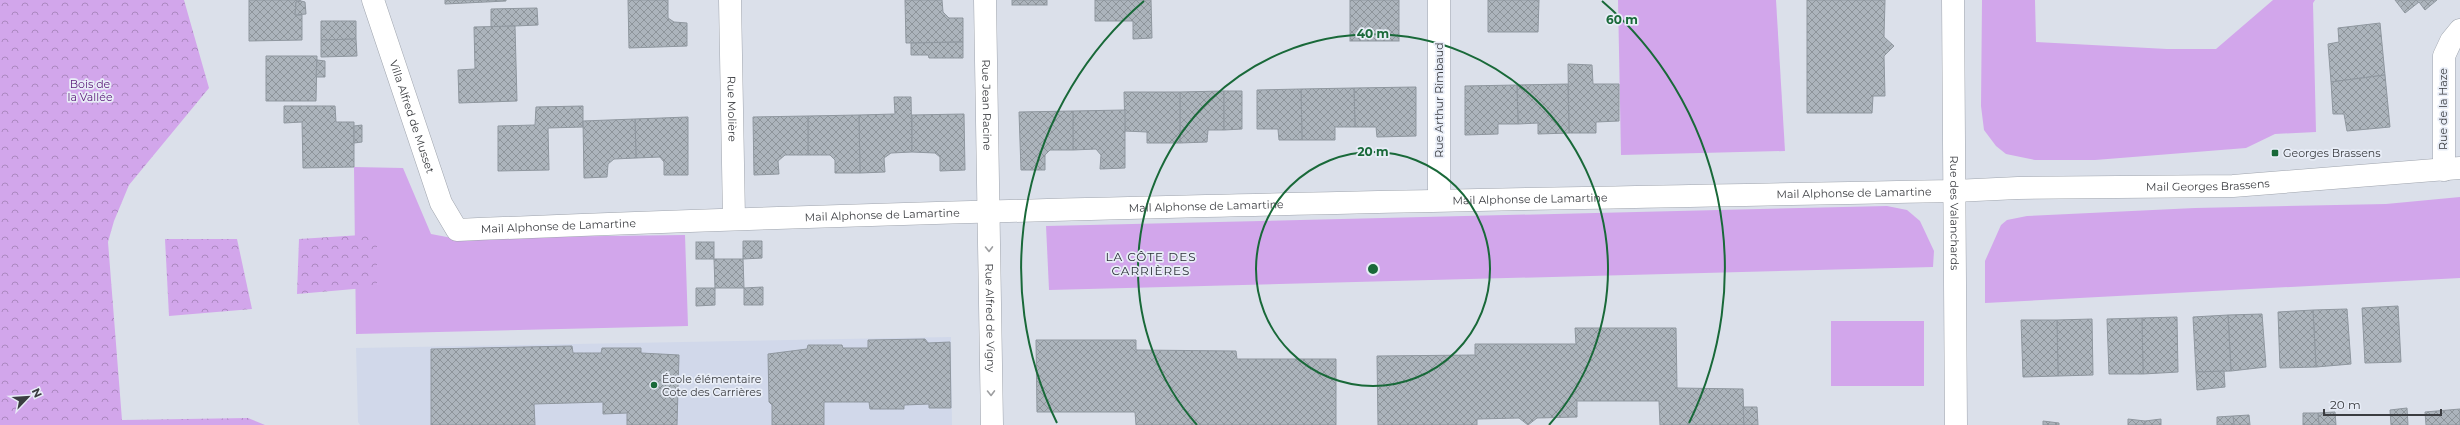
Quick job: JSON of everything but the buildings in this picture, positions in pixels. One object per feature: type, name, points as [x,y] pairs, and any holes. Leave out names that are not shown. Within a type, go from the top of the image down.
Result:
[{"type":"street","name":"Villa Alfred de Musset","points":[[373,0],[441,203],[457,230]]},
{"type":"street","name":"Rue Molière","points":[[730,0],[734,218]]},
{"type":"street","name":"Rue Jean Racine","points":[[985,0],[989,210]]},
{"type":"street","name":"Rue Arthur Rimbaud","points":[[1439,0],[1439,200]]},
{"type":"street","name":"Rue des Valanchards","points":[[1953,0],[1956,425]]},
{"type":"street","name":"Rue de la Haze","points":[[2452,169],[2444,56],[2451,41],[2460,30]]},
{"type":"street","name":"Mail Georges Brassens","points":[[1954,191],[2018,188],[2233,186],[2452,169]]},
{"type":"street","name":"Mail Alphonse de Lamartine","points":[[457,230],[734,218],[989,210],[1954,191]]},
{"type":"street","name":"Rue Alfred de Vigny","points":[[989,210],[992,425]]},
{"type":"shaded area","name":"École élémentaire Cote des Carrières","points":[[951,337],[952,425],[360,425],[358,422],[356,348]]},
{"type":"green space","name":"Bois de la Vallée","points":[[0,0],[184,0],[209,88],[129,185],[114,221],[108,242],[122,420],[248,418],[265,425],[0,425]]},
{"type":"green space","points":[[1618,0],[1776,0],[1785,151],[1621,155]]},
{"type":"green space","points":[[1982,0],[2035,0],[2036,42],[2167,49],[2216,49],[2273,0],[2315,0],[2313,3],[2316,132],[2275,134],[2246,148],[2095,160],[2035,160],[2006,154],[1996,146],[1984,130],[1981,106]]},
{"type":"green space","points":[[354,167],[403,168],[431,234],[452,238],[685,235],[688,326],[356,334]]},
{"type":"green space","points":[[2460,197],[2460,278],[1985,303],[1985,261],[2001,225],[2007,220],[2027,216],[2195,208],[2386,204]]},
{"type":"green space","points":[[1887,206],[1907,210],[1920,221],[1934,251],[1933,267],[1049,290],[1046,226]]},
{"type":"green space","points":[[377,234],[377,287],[297,294],[299,239]]},
{"type":"green space","points":[[165,239],[237,239],[252,309],[169,316]]},
{"type":"green space","points":[[1831,321],[1924,321],[1924,386],[1831,386]]},
{"type":"place","name":"Georges Brassens","points":[[2275,153]]},
{"type":"place","name":"École élémentaire Cote des Carrières","points":[[654,385]]},
{"type":"district","name":"LA CÔTE DES CARRIÈRES","points":[[1151,263]]}]
